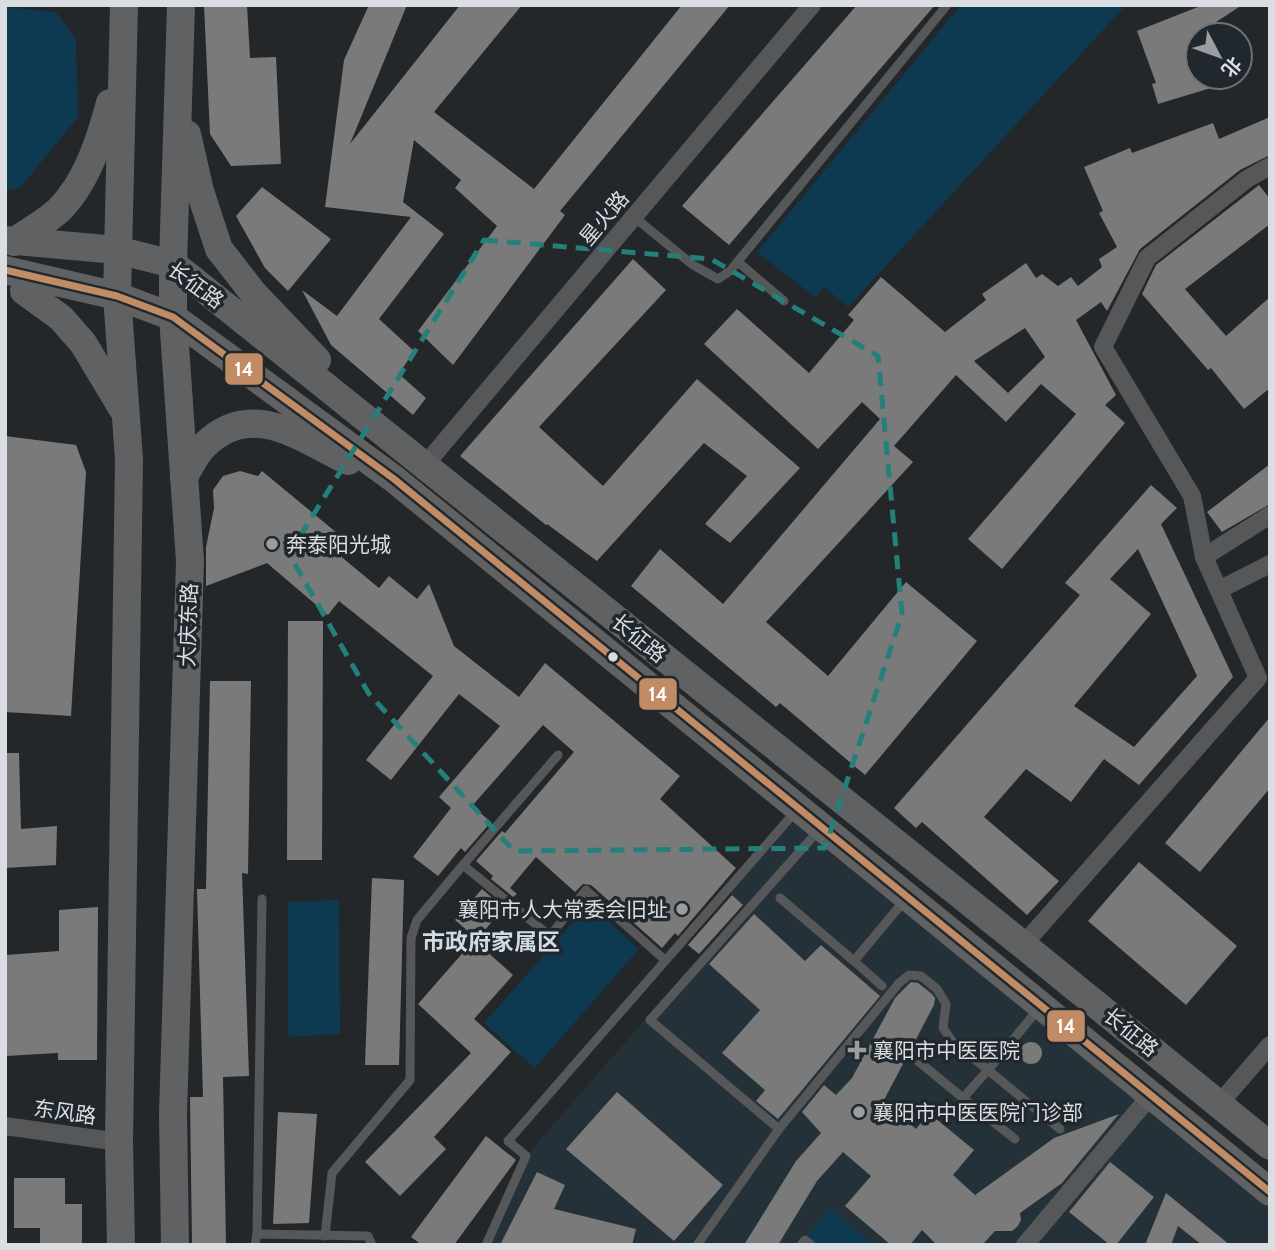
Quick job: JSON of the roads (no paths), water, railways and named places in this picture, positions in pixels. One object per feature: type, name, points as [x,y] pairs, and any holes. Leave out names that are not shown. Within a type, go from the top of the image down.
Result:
[{"type":"main road","points":[[121,1245],[119,1142],[129,459],[126,414],[105,293],[117,250],[124,5]]},
{"type":"main road","name":"大庆东路","points":[[175,1245],[173,1114],[190,561],[173,317],[181,5]]},
{"type":"main road","points":[[10,241],[59,210],[84,175],[101,137],[122,60]]},
{"type":"main road","points":[[179,99],[200,191],[219,249],[254,293],[308,352],[370,410],[481,500],[502,528]]},
{"type":"main road","name":"长征路","points":[[10,241],[117,250],[173,264],[1270,1146]]},
{"type":"main road","points":[[14,280],[61,318],[83,343],[126,414]]},
{"type":"main road","name":"长征路","points":[[14,280],[105,293],[173,317],[394,479],[1270,1192]]},
{"type":"main road","points":[[184,477],[204,445],[236,424],[272,424],[366,470],[394,479]]},
{"type":"street","name":"星火路","points":[[430,459],[812,5]]},
{"type":"street","points":[[1023,945],[1258,678],[1204,558],[1192,496],[1103,348],[1147,258],[1247,179],[1270,166]]},
{"type":"street","points":[[1204,558],[1270,515]]},
{"type":"street","points":[[1219,590],[1270,564]]},
{"type":"street","points":[[1219,1104],[1270,1045]]},
{"type":"street","points":[[1025,1245],[1151,1095]]},
{"type":"street","name":"东风路","points":[[5,1126],[119,1142]]},
{"type":"lane","points":[[634,217],[693,265],[718,279],[730,271],[947,5]]},
{"type":"lane","points":[[738,262],[784,301]]},
{"type":"lane","points":[[325,1236],[332,1174],[410,1080],[411,938],[417,920],[558,755]]},
{"type":"lane","points":[[486,1245],[526,1156],[508,1141],[798,808]]},
{"type":"lane","points":[[779,1129],[650,1020],[821,827]]},
{"type":"lane","points":[[463,865],[550,936],[586,890],[665,960]]},
{"type":"lane","points":[[854,961],[908,897]]},
{"type":"lane","points":[[780,898],[882,986]]},
{"type":"lane","points":[[262,899],[256,1240],[368,1236],[372,1245]]},
{"type":"lane","points":[[697,1245],[779,1129],[899,983],[909,975],[921,976],[937,989],[946,1004],[943,1028],[952,1041],[1060,1129]]},
{"type":"lane","points":[[963,1098],[1041,1006]]},
{"type":"lane","points":[[918,1060],[1015,1139]]},
{"type":"lane","points":[[801,1245],[805,1240],[811,1245]]},
{"type":"place","name":"奔泰阳光城","points":[[272,544]]},
{"type":"place","name":"襄阳市人大常委会旧址","points":[[682,909]]},
{"type":"place","name":"襄阳市中医医院","points":[[857,1050]]},
{"type":"place","name":"襄阳市中医医院门诊部","points":[[859,1112]]},
{"type":"district","name":"市政府家属区","points":[[491,942]]}]
